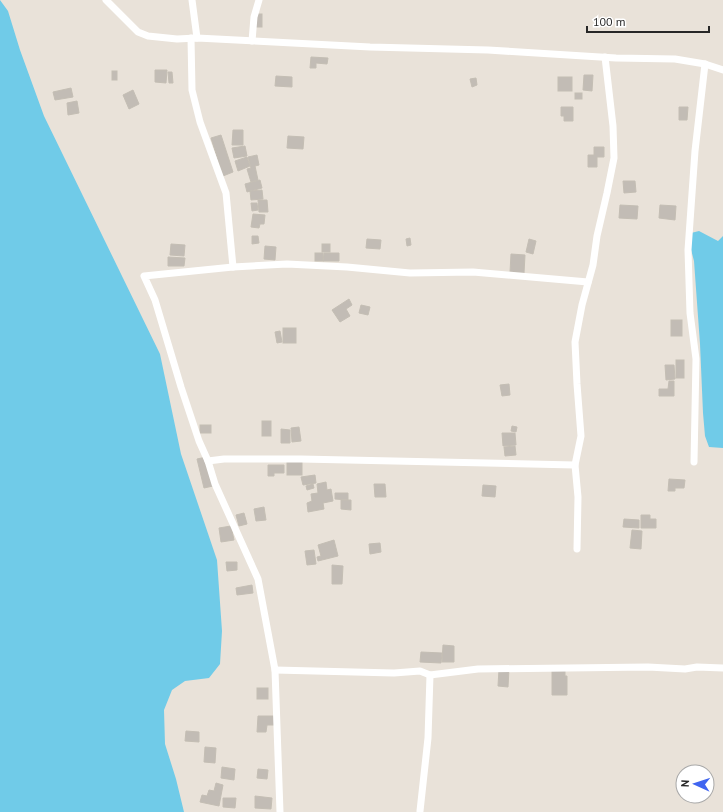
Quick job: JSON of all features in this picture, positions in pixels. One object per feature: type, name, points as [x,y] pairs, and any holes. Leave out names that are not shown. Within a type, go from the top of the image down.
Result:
[{"type":"street","points":[[106,0],[138,32],[148,36],[177,39],[194,38],[370,47],[488,50],[605,57],[675,59],[705,64],[723,70]]},
{"type":"street","points":[[192,0],[194,38],[192,90],[200,122],[226,193],[233,267]]},
{"type":"street","points":[[252,41],[254,17],[259,0]]},
{"type":"street","points":[[577,549],[578,497],[575,465],[581,436],[575,342],[582,305],[593,265],[597,236],[614,158],[614,126],[605,57]]},
{"type":"street","points":[[694,462],[696,359],[690,313],[688,250],[695,151],[705,64]]},
{"type":"street","points":[[280,812],[275,670],[258,579],[215,484],[181,387],[155,300],[144,276],[233,267],[287,264],[410,273],[473,272],[588,282]]},
{"type":"street","points":[[208,461],[224,459],[300,459],[575,465]]},
{"type":"street","points":[[275,670],[394,673],[420,671],[430,674],[478,668],[723,668]]},
{"type":"street","points":[[420,811],[428,738],[430,674]]},
{"type":"water","points":[[0,0],[8,11],[20,50],[44,116],[160,354],[181,454],[217,560],[222,631],[220,664],[209,678],[185,681],[172,690],[164,710],[165,744],[184,812],[0,812]]},
{"type":"water","points":[[699,231],[718,241],[723,236],[723,448],[709,447],[705,436],[694,261],[687,234]]},
{"type":"building","points":[[255,14],[262,14],[262,27],[255,27]]},
{"type":"building","points":[[311,57],[328,58],[327,64],[316,63],[316,68],[310,68]]},
{"type":"building","points":[[155,70],[167,70],[166,83],[155,82]]},
{"type":"building","points":[[112,71],[117,71],[117,80],[112,80]]},
{"type":"building","points":[[168,72],[172,72],[173,83],[169,83]]},
{"type":"building","points":[[584,75],[593,75],[592,91],[583,90]]},
{"type":"building","points":[[276,76],[292,77],[292,87],[275,86]]},
{"type":"building","points":[[558,77],[572,77],[572,91],[558,91]]},
{"type":"building","points":[[476,78],[477,85],[472,87],[470,79]]},
{"type":"building","points":[[71,88],[73,97],[55,100],[53,92]]},
{"type":"building","points":[[133,90],[139,104],[129,109],[123,95]]},
{"type":"building","points":[[575,93],[582,93],[582,99],[575,99]]},
{"type":"building","points":[[77,101],[79,113],[68,115],[67,103]]},
{"type":"building","points":[[561,107],[573,107],[573,121],[564,121],[564,116],[561,116]]},
{"type":"building","points":[[679,107],[688,107],[687,120],[679,120]]},
{"type":"building","points":[[233,130],[243,130],[243,145],[232,145]]},
{"type":"building","points":[[221,135],[233,172],[223,176],[211,138]]},
{"type":"building","points":[[288,136],[304,137],[303,149],[287,148]]},
{"type":"building","points":[[245,146],[247,156],[234,158],[232,148]]},
{"type":"building","points":[[594,147],[604,147],[604,157],[597,157],[597,167],[588,167],[588,155],[594,155]]},
{"type":"building","points":[[257,155],[259,165],[255,166],[258,180],[251,182],[247,169],[251,168],[248,157]]},
{"type":"building","points":[[247,157],[250,166],[238,171],[235,161]]},
{"type":"building","points":[[260,180],[262,188],[247,192],[245,184]]},
{"type":"building","points":[[623,181],[635,181],[636,192],[624,193]]},
{"type":"building","points":[[262,190],[263,199],[251,200],[250,191]]},
{"type":"building","points":[[258,200],[267,200],[268,212],[259,212]]},
{"type":"building","points":[[251,203],[257,203],[258,210],[252,211]]},
{"type":"building","points":[[620,205],[638,206],[637,219],[619,218]]},
{"type":"building","points":[[660,205],[676,206],[675,220],[659,218]]},
{"type":"building","points":[[253,214],[265,215],[264,224],[260,224],[259,228],[251,227]]},
{"type":"building","points":[[252,236],[258,236],[259,243],[252,244]]},
{"type":"building","points":[[410,238],[411,245],[407,246],[406,239]]},
{"type":"building","points":[[367,239],[381,240],[380,249],[366,248]]},
{"type":"building","points":[[529,239],[536,241],[533,254],[526,252]]},
{"type":"building","points":[[171,244],[185,245],[184,256],[170,255]]},
{"type":"building","points":[[322,244],[330,244],[330,252],[322,252]]},
{"type":"building","points":[[265,246],[276,247],[275,260],[264,259]]},
{"type":"building","points":[[315,253],[323,253],[323,261],[315,261]]},
{"type":"building","points":[[324,253],[339,253],[339,261],[323,261]]},
{"type":"building","points":[[511,254],[525,255],[524,273],[510,272]]},
{"type":"building","points":[[168,257],[185,258],[184,266],[168,266]]},
{"type":"building","points":[[349,299],[352,305],[346,309],[350,316],[340,322],[332,310]]},
{"type":"building","points":[[361,305],[370,307],[368,315],[359,313]]},
{"type":"building","points":[[671,320],[682,320],[682,336],[671,336]]},
{"type":"building","points":[[283,328],[296,328],[296,343],[283,343]]},
{"type":"building","points":[[280,331],[282,342],[277,343],[275,332]]},
{"type":"building","points":[[676,360],[684,360],[684,378],[676,378]]},
{"type":"building","points":[[665,365],[674,365],[675,379],[666,380]]},
{"type":"building","points":[[669,381],[674,381],[674,396],[659,396],[659,389],[668,389]]},
{"type":"building","points":[[509,384],[510,395],[502,396],[500,385]]},
{"type":"building","points":[[262,421],[271,421],[271,436],[262,436]]},
{"type":"building","points":[[200,425],[211,425],[211,433],[200,433]]},
{"type":"building","points":[[512,426],[517,427],[516,432],[511,431]]},
{"type":"building","points":[[299,427],[301,441],[292,442],[291,428]]},
{"type":"building","points":[[281,429],[290,430],[290,443],[281,443]]},
{"type":"building","points":[[502,433],[515,433],[516,445],[503,446]]},
{"type":"building","points":[[515,446],[516,455],[505,456],[504,447]]},
{"type":"building","points":[[206,457],[213,486],[204,488],[197,459]]},
{"type":"building","points":[[287,462],[302,462],[302,475],[287,475]]},
{"type":"building","points":[[268,465],[284,465],[284,473],[274,473],[274,476],[268,476]]},
{"type":"building","points":[[315,475],[316,483],[303,485],[301,477]]},
{"type":"building","points":[[669,479],[685,480],[684,488],[675,488],[675,491],[668,491]]},
{"type":"building","points":[[326,482],[327,490],[331,489],[333,501],[323,503],[324,509],[308,512],[307,503],[312,501],[311,494],[318,493],[317,484]]},
{"type":"building","points":[[313,484],[314,488],[307,490],[306,486]]},
{"type":"building","points":[[374,484],[385,484],[386,497],[375,497]]},
{"type":"building","points":[[483,485],[496,486],[495,497],[482,496]]},
{"type":"building","points":[[335,493],[348,493],[348,500],[335,499]]},
{"type":"building","points":[[341,500],[351,500],[351,510],[341,509]]},
{"type":"building","points":[[264,507],[266,520],[256,521],[254,509]]},
{"type":"building","points":[[244,513],[247,524],[239,526],[236,515]]},
{"type":"building","points":[[641,515],[650,515],[650,519],[656,519],[656,528],[641,528]]},
{"type":"building","points":[[624,519],[639,520],[639,528],[623,527]]},
{"type":"building","points":[[231,526],[234,540],[221,542],[219,528]]},
{"type":"building","points":[[632,530],[642,531],[641,549],[630,548]]},
{"type":"building","points":[[334,540],[338,556],[318,561],[317,557],[321,556],[318,545]]},
{"type":"building","points":[[380,543],[381,552],[370,554],[369,544]]},
{"type":"building","points":[[314,550],[316,564],[307,565],[305,551]]},
{"type":"building","points":[[226,562],[237,562],[237,570],[227,571]]},
{"type":"building","points":[[332,565],[343,566],[342,584],[332,584]]},
{"type":"building","points":[[252,585],[253,593],[237,595],[236,588]]},
{"type":"building","points":[[443,645],[454,646],[454,662],[442,662]]},
{"type":"building","points":[[421,652],[442,653],[441,663],[420,662]]},
{"type":"building","points":[[499,669],[509,669],[508,687],[498,686]]},
{"type":"building","points":[[552,669],[565,669],[565,676],[567,676],[567,695],[552,695]]},
{"type":"building","points":[[257,688],[268,688],[268,699],[257,699]]},
{"type":"building","points":[[258,716],[274,716],[274,725],[267,725],[266,732],[257,732]]},
{"type":"building","points":[[186,731],[199,732],[199,742],[185,741]]},
{"type":"building","points":[[205,747],[216,748],[215,763],[204,762]]},
{"type":"building","points":[[222,767],[235,769],[234,780],[221,778]]},
{"type":"building","points":[[258,769],[268,770],[267,779],[257,778]]},
{"type":"building","points":[[216,783],[223,785],[219,806],[200,802],[202,795],[207,796],[209,790],[214,791]]},
{"type":"building","points":[[255,796],[272,798],[271,809],[255,808]]},
{"type":"building","points":[[223,798],[236,798],[235,808],[223,807]]}]
